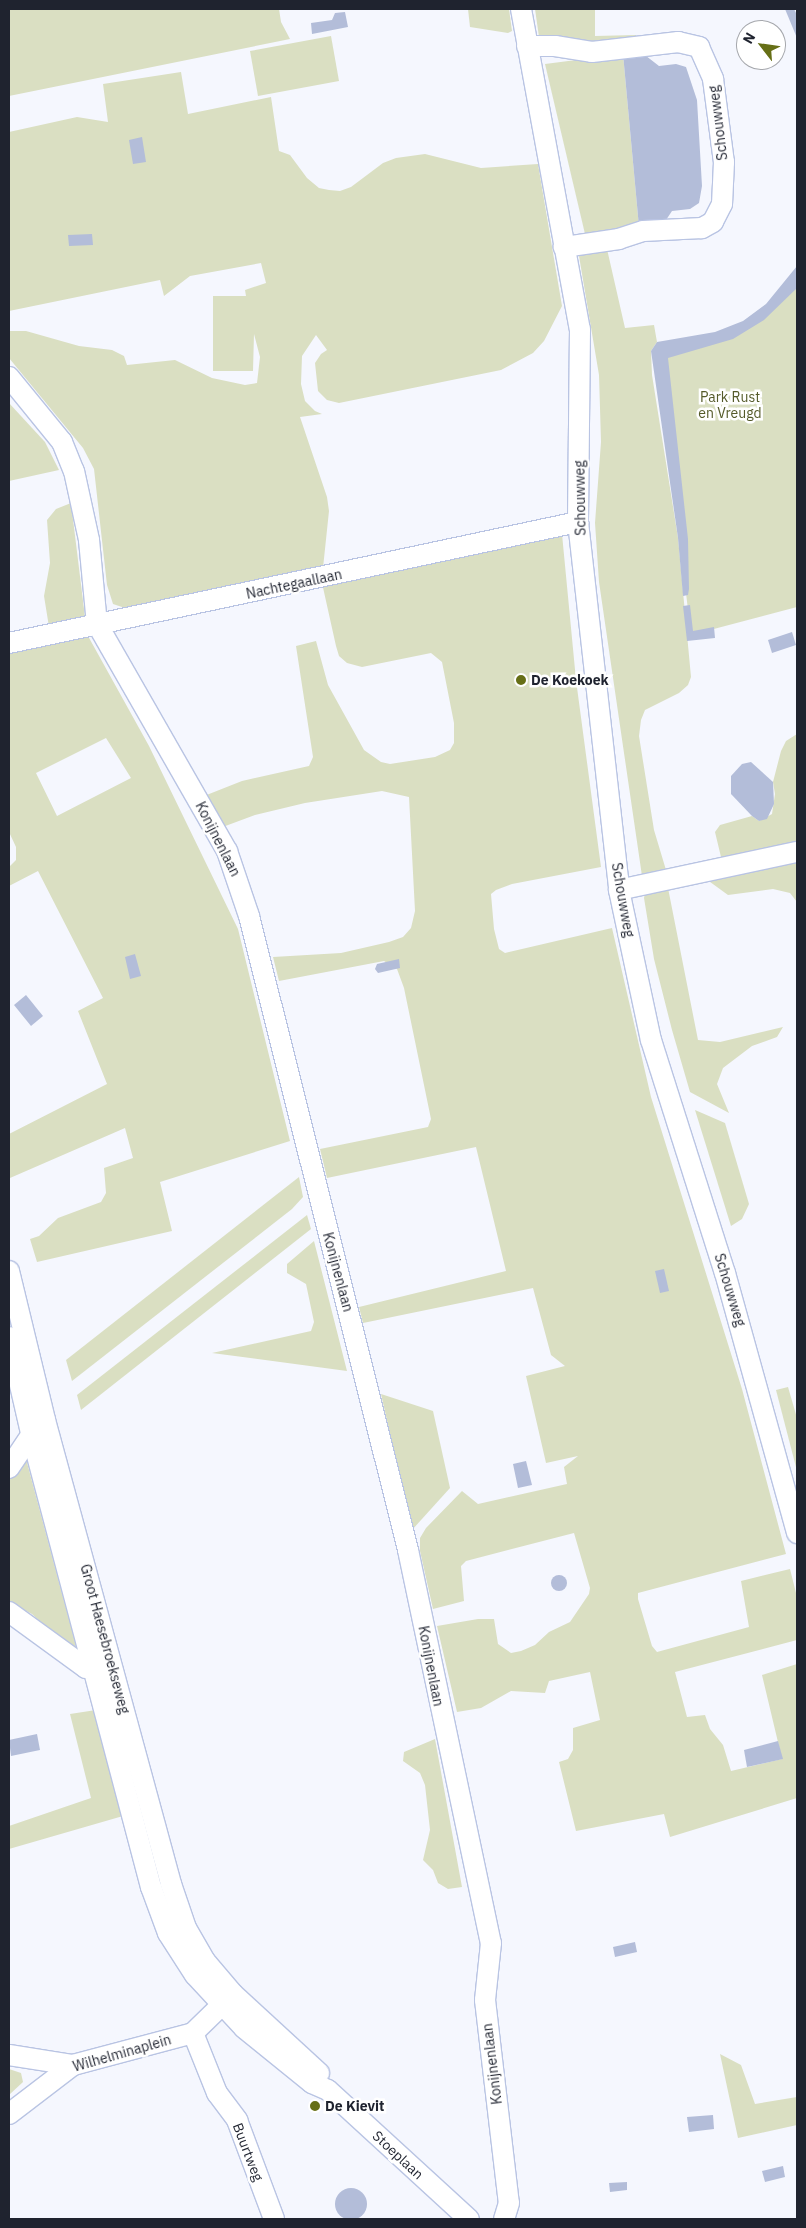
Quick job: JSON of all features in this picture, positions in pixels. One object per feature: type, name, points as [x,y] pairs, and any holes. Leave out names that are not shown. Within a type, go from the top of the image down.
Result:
[{"type":"street","name":"Schouwweg","points":[[521,9],[580,329],[578,522],[619,890],[651,1040],[725,1273],[797,1533]]},
{"type":"street","name":"Schouwweg","points":[[527,46],[554,46],[592,52],[678,42],[699,47],[708,63],[724,162],[722,204],[713,222],[702,228],[643,232],[620,239],[564,247]]},
{"type":"street","name":"Konijnenlaan","points":[[9,377],[62,442],[74,471],[89,540],[97,624],[227,851],[240,883],[252,925],[408,1550],[491,1943],[485,2000],[509,2204],[504,2219]]},
{"type":"street","name":"Nachtegaallaan","points":[[9,643],[578,522]]},
{"type":"street","points":[[619,890],[797,852]]},
{"type":"street","name":"Groot Haesebroekseweg","points":[[9,1271],[38,1427]]},
{"type":"street","name":"Groot Haesebroekseweg","points":[[9,1337],[38,1427],[104,1669],[171,1884],[186,1928],[227,2000]]},
{"type":"street","points":[[9,1468],[38,1427]]},
{"type":"street","points":[[9,1612],[86,1668],[104,1669]]},
{"type":"street","name":"Wilhelminaplein","points":[[9,2114],[73,2065],[193,2033],[227,2000]]},
{"type":"street","name":"Stoeplaan","points":[[227,2000],[321,2074],[328,2090],[469,2219]]},
{"type":"street","name":"Buurtweg","points":[[193,2033],[216,2093],[237,2120],[274,2219]]},
{"type":"street","points":[[9,2056],[73,2065]]},
{"type":"green space","points":[[9,9],[279,9],[281,22],[290,39],[9,96]]},
{"type":"green space","points":[[468,9],[509,9],[512,31],[508,33],[470,27]]},
{"type":"green space","points":[[535,9],[595,9],[595,36],[636,35],[636,42],[540,44]]},
{"type":"green space","points":[[331,36],[339,81],[258,96],[250,51]]},
{"type":"green space","points":[[623,54],[639,227],[585,234],[545,64]]},
{"type":"green space","points":[[181,72],[188,114],[271,97],[279,151],[290,155],[307,178],[319,188],[340,191],[351,187],[383,163],[396,158],[425,154],[481,168],[538,164],[562,306],[544,341],[533,353],[501,370],[339,403],[327,400],[318,391],[315,363],[321,354],[327,350],[316,335],[302,356],[301,384],[305,401],[315,411],[322,414],[300,417],[327,497],[329,511],[323,568],[128,609],[113,604],[107,585],[94,469],[83,448],[9,358],[9,331],[26,331],[79,346],[112,350],[124,356],[127,365],[175,360],[212,378],[245,385],[257,383],[260,357],[254,334],[253,371],[213,371],[213,296],[246,296],[245,290],[266,283],[261,263],[190,276],[164,296],[160,280],[9,311],[9,132],[77,117],[108,122],[103,84]]},
{"type":"green space","points":[[607,249],[625,328],[654,325],[657,342],[651,351],[652,375],[678,538],[691,677],[688,685],[679,693],[645,710],[641,720],[639,736],[654,830],[666,870],[642,876],[599,582],[595,523],[601,442],[599,375],[579,256]]},
{"type":"green space","name":"Park Rust en Vreugd","points":[[797,281],[797,607],[691,635],[658,359],[727,334]]},
{"type":"green space","points":[[9,403],[45,442],[59,470],[9,481]]},
{"type":"green space","points":[[71,503],[85,617],[49,627],[44,596],[50,563],[47,520],[56,509]]},
{"type":"green space","points":[[562,534],[576,680],[601,867],[512,884],[496,890],[491,894],[494,929],[499,949],[505,953],[612,928],[651,1097],[742,1389],[786,1554],[638,1593],[638,1599],[652,1646],[657,1652],[749,1627],[741,1581],[790,1569],[797,1597],[797,1640],[675,1672],[687,1717],[705,1715],[710,1729],[723,1745],[731,1771],[782,1759],[762,1675],[797,1664],[797,1798],[670,1837],[664,1814],[576,1831],[559,1762],[568,1759],[573,1750],[573,1728],[600,1720],[590,1672],[549,1681],[545,1693],[511,1691],[481,1708],[457,1712],[437,1626],[478,1619],[494,1619],[498,1644],[511,1653],[521,1651],[535,1645],[549,1632],[570,1622],[589,1594],[590,1588],[574,1533],[466,1561],[461,1566],[464,1601],[433,1609],[420,1551],[420,1538],[426,1528],[462,1491],[478,1504],[567,1484],[564,1467],[578,1456],[546,1463],[526,1376],[565,1366],[551,1355],[533,1288],[363,1323],[359,1307],[506,1271],[476,1147],[327,1178],[320,1149],[428,1127],[431,1119],[404,988],[397,969],[384,961],[279,981],[273,957],[341,953],[403,937],[411,928],[415,911],[409,797],[382,791],[305,803],[255,815],[220,828],[204,796],[242,781],[309,766],[313,757],[296,646],[316,641],[328,685],[364,750],[381,762],[390,764],[435,757],[450,750],[454,743],[454,723],[442,662],[431,653],[362,667],[347,663],[339,656],[322,583]]},
{"type":"green space","points":[[88,636],[149,746],[238,929],[290,1141],[160,1182],[172,1231],[37,1262],[30,1239],[39,1236],[58,1218],[101,1202],[106,1193],[104,1168],[133,1158],[125,1128],[10,1178],[9,1174],[9,1134],[107,1084],[78,1011],[103,998],[38,871],[9,886],[9,867],[16,860],[16,847],[9,832],[9,651]],"holes":[[[106,738],[131,778],[57,816],[36,773]]]},
{"type":"green space","points":[[797,734],[797,843],[721,857],[715,832],[720,825],[752,816],[759,821],[772,814],[775,794],[773,782],[781,751],[786,741]]},
{"type":"green space","points":[[797,857],[797,902],[790,893],[773,889],[728,895],[706,879]]},
{"type":"green space","points":[[668,888],[698,1040],[720,1042],[783,1027],[777,1037],[752,1046],[723,1068],[717,1084],[729,1113],[690,1092],[672,1030],[654,959],[644,898],[645,893]]},
{"type":"green space","points":[[695,1110],[725,1123],[749,1204],[742,1219],[731,1226]]},
{"type":"green space","points":[[299,1177],[303,1197],[292,1209],[72,1381],[66,1360]]},
{"type":"green space","points":[[307,1215],[311,1229],[81,1410],[77,1395]]},
{"type":"green space","points":[[314,1241],[347,1371],[212,1353],[311,1331],[314,1322],[306,1284],[287,1273],[287,1264]]},
{"type":"green space","points":[[788,1387],[797,1418],[797,1471],[776,1390]]},
{"type":"green space","points":[[381,1394],[433,1411],[450,1488],[412,1530]]},
{"type":"green space","points":[[25,1455],[76,1646],[82,1650],[85,1663],[32,1614],[9,1602],[9,1479]]},
{"type":"green space","points":[[96,1710],[123,1816],[9,1849],[9,1826],[91,1798],[70,1714]]},
{"type":"green space","points":[[435,1739],[462,1887],[448,1889],[438,1883],[433,1870],[423,1860],[430,1830],[425,1785],[420,1773],[403,1761],[404,1752]]},
{"type":"green space","points":[[720,2054],[741,2065],[755,2104],[797,2097],[797,2125],[738,2138]]},
{"type":"green space","points":[[9,2069],[21,2073],[23,2082],[9,2095]]},
{"type":"water","points":[[785,9],[794,9],[796,13],[797,38]]},
{"type":"water","points":[[345,12],[348,27],[312,34],[311,23],[332,20],[335,13]]},
{"type":"water","points":[[641,52],[659,66],[676,64],[686,67],[697,100],[702,186],[699,203],[690,209],[672,211],[664,223],[639,227],[623,54]]},
{"type":"water","points":[[142,137],[146,162],[133,164],[129,140]]},
{"type":"water","points":[[92,234],[93,245],[69,246],[68,235]]},
{"type":"water","points":[[797,266],[797,288],[764,320],[733,339],[668,358],[688,539],[689,589],[688,595],[683,596],[678,538],[651,351],[657,342],[715,332],[743,321],[766,304]]},
{"type":"water","points":[[690,605],[693,631],[714,627],[715,638],[687,641],[683,606]]},
{"type":"water","points":[[792,632],[796,645],[772,653],[768,640]]},
{"type":"water","points":[[751,762],[773,782],[774,804],[767,819],[759,821],[731,794],[731,776],[742,764]]},
{"type":"water","points":[[135,954],[141,976],[130,979],[125,957]]},
{"type":"water","points":[[399,959],[400,968],[378,973],[375,969],[377,964]]},
{"type":"water","points":[[26,995],[43,1016],[31,1026],[14,1005]]},
{"type":"water","points":[[664,1269],[669,1291],[660,1293],[655,1271]]},
{"type":"water","points":[[526,1461],[532,1485],[518,1488],[513,1464]]},
{"type":"water","points":[[559,1575],[565,1577],[567,1583],[565,1589],[559,1591],[553,1589],[551,1583],[553,1577]]},
{"type":"water","points":[[37,1734],[40,1750],[11,1756],[9,1740]]},
{"type":"water","points":[[778,1741],[783,1759],[747,1767],[744,1750]]},
{"type":"water","points":[[635,1942],[637,1952],[615,1957],[613,1947]]},
{"type":"water","points":[[713,2115],[714,2129],[689,2132],[687,2117]]},
{"type":"water","points":[[783,2166],[785,2177],[765,2182],[762,2171]]},
{"type":"water","points":[[627,2182],[627,2190],[610,2192],[609,2183]]},
{"type":"water","points":[[351,2188],[357,2189],[362,2193],[366,2198],[366,2210],[362,2215],[357,2219],[351,2220],[345,2219],[340,2215],[336,2210],[335,2204],[336,2198],[340,2193],[345,2189]]},
{"type":"place","name":"De Koekoek","points":[[521,680]]},
{"type":"place","name":"De Kievit","points":[[315,2106]]}]
